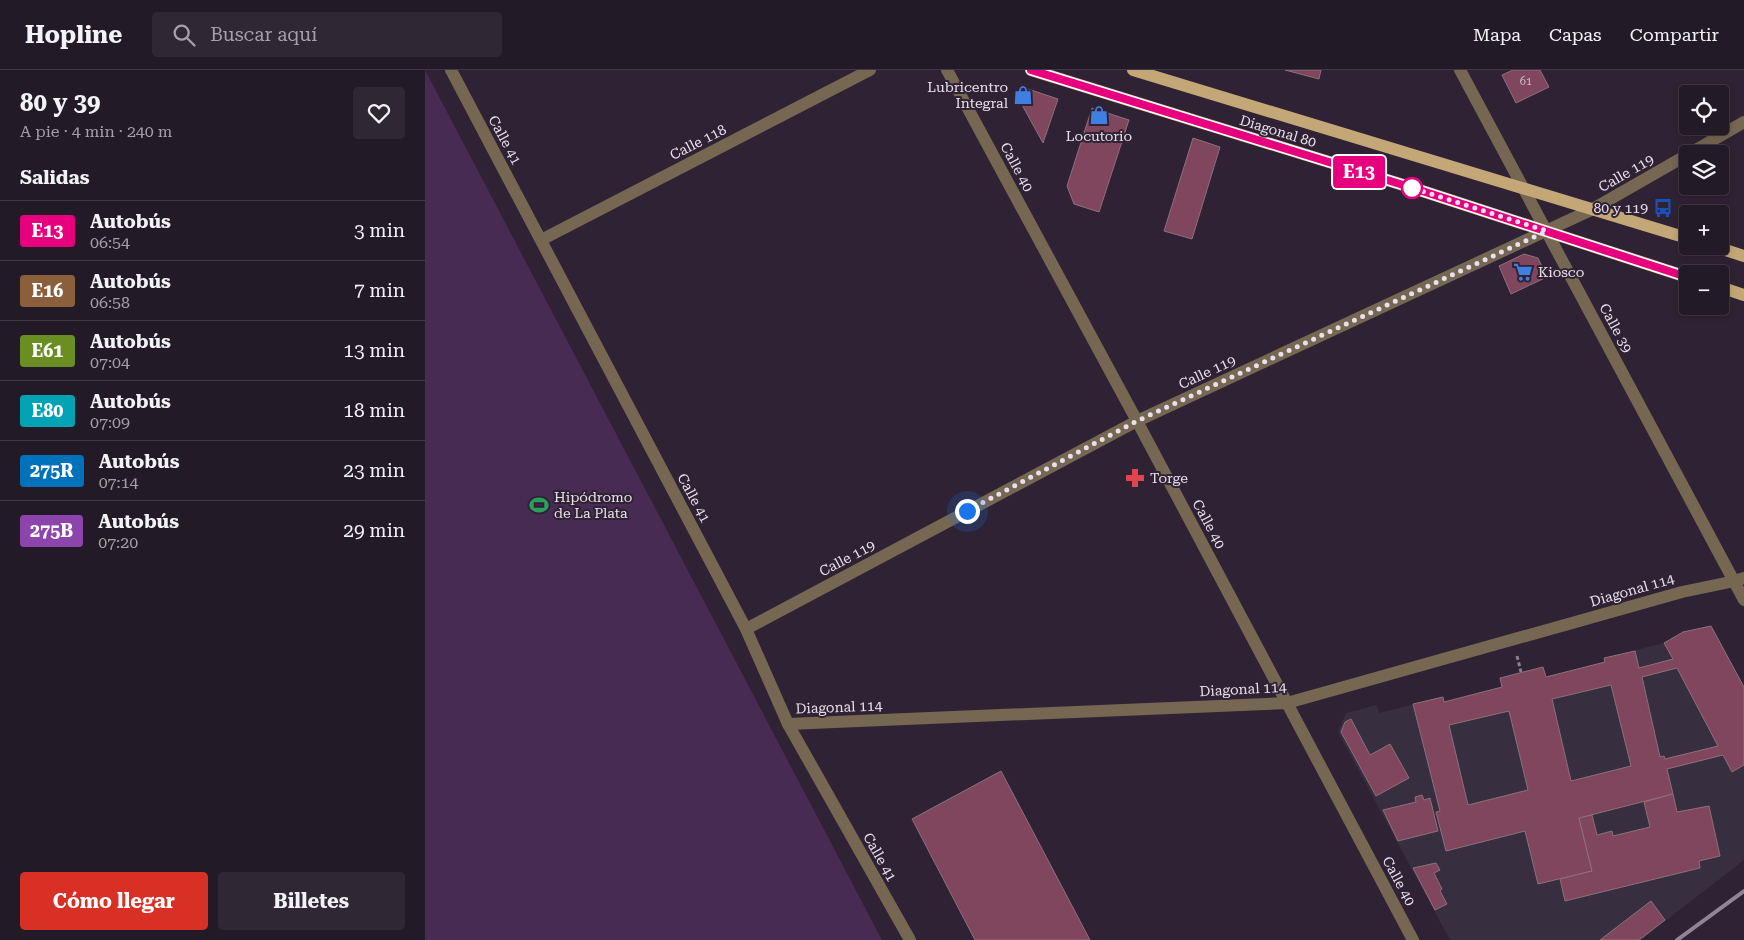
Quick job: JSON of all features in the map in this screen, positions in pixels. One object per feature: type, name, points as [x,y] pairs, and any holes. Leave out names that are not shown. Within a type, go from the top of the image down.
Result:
[{"type":"main road","name":"Diagonal 80","points":[[1031,70],[1547,231],[1679,274]]},
{"type":"main road","name":"Diagonal 80","points":[[1133,70],[1679,236]]},
{"type":"main road","points":[[1729,251],[1744,256]]},
{"type":"main road","points":[[1729,290],[1744,295]]},
{"type":"street","name":"Calle 41","points":[[451,70],[746,629],[788,724],[910,940]]},
{"type":"street","name":"Calle 118","points":[[541,240],[870,70]]},
{"type":"street","name":"Calle 40","points":[[947,70],[1137,421],[1413,940]]},
{"type":"street","name":"Calle 39","points":[[1460,70],[1739,580],[1744,600]]},
{"type":"street","name":"Calle 119","points":[[1704,145],[1744,122]]},
{"type":"street","name":"Calle 119","points":[[746,629],[1137,421],[1591,210],[1679,159]]},
{"type":"street","name":"Diagonal 114","points":[[788,724],[1287,703],[1682,592],[1739,580]]},
{"type":"shaded area","name":"Hipódromo de La Plata","points":[[425,70],[882,940],[425,940]]},
{"type":"shaded area","points":[[1683,632],[1744,687],[1744,860],[1641,940],[1450,940],[1338,732],[1346,713],[1377,705],[1379,713],[1443,697],[1444,702],[1502,687],[1500,678],[1543,667],[1546,677],[1605,662],[1604,658],[1664,643]]},
{"type":"building","points":[[1285,70],[1321,70],[1319,79]]},
{"type":"building","points":[[1513,70],[1540,70],[1549,87],[1516,103],[1502,75]]},
{"type":"building","points":[[1022,87],[1058,99],[1043,143],[1016,94]]},
{"type":"building","points":[[1092,108],[1129,120],[1099,212],[1074,204],[1067,186]]},
{"type":"building","points":[[1193,138],[1220,147],[1192,239],[1164,231]]},
{"type":"building","name":"Kiosco","points":[[1524,254],[1538,258],[1547,277],[1511,294],[1499,266]]},
{"type":"building","points":[[1711,626],[1744,687],[1744,765],[1732,772],[1723,755],[1667,769],[1673,794],[1579,818],[1592,871],[1538,884],[1525,831],[1446,851],[1436,812],[1440,811],[1413,704],[1443,697],[1444,702],[1502,687],[1500,678],[1543,667],[1546,677],[1605,662],[1604,658],[1635,651],[1639,668],[1673,659],[1664,643],[1683,632]],"holes":[[[1677,668],[1718,746],[1665,759],[1664,756],[1660,757],[1642,677]],[[1611,685],[1631,766],[1571,781],[1552,699]],[[1509,711],[1528,790],[1468,805],[1449,725]]]},
{"type":"building","points":[[1351,719],[1370,755],[1390,744],[1409,778],[1376,796],[1341,732],[1345,722]]},
{"type":"building","points":[[1001,771],[1090,940],[975,940],[912,819]]},
{"type":"building","points":[[1673,794],[1677,812],[1709,806],[1720,856],[1699,861],[1700,868],[1565,901],[1560,879],[1592,871],[1579,818],[1592,815],[1597,835],[1612,831],[1613,836],[1650,827],[1644,802]]},
{"type":"building","points":[[1422,795],[1424,800],[1430,798],[1438,831],[1398,841],[1383,810],[1416,802],[1415,797]]},
{"type":"building","points":[[1436,863],[1440,870],[1434,873],[1447,904],[1435,910],[1413,868]]},
{"type":"building","points":[[1651,901],[1665,920],[1639,940],[1600,940]]},
{"type":"railway","points":[[1677,940],[1744,891]]},
{"type":"bus line","name":"E13","points":[[1031,70],[1413,188],[1679,274]]},
{"type":"place","name":"Lubricentro Integral","points":[[1023,95]]},
{"type":"place","name":"Locutorio","points":[[1099,115]]},
{"type":"place","name":"80 y 119","points":[[1663,208]]},
{"type":"place","name":"Kiosco","points":[[1523,272]]},
{"type":"place","name":"Torge","points":[[1135,478]]},
{"type":"place","name":"Hipódromo de La Plata","points":[[539,505]]},
{"type":"route","points":[[967,511],[1137,421],[1547,231],[1412,188]]}]
